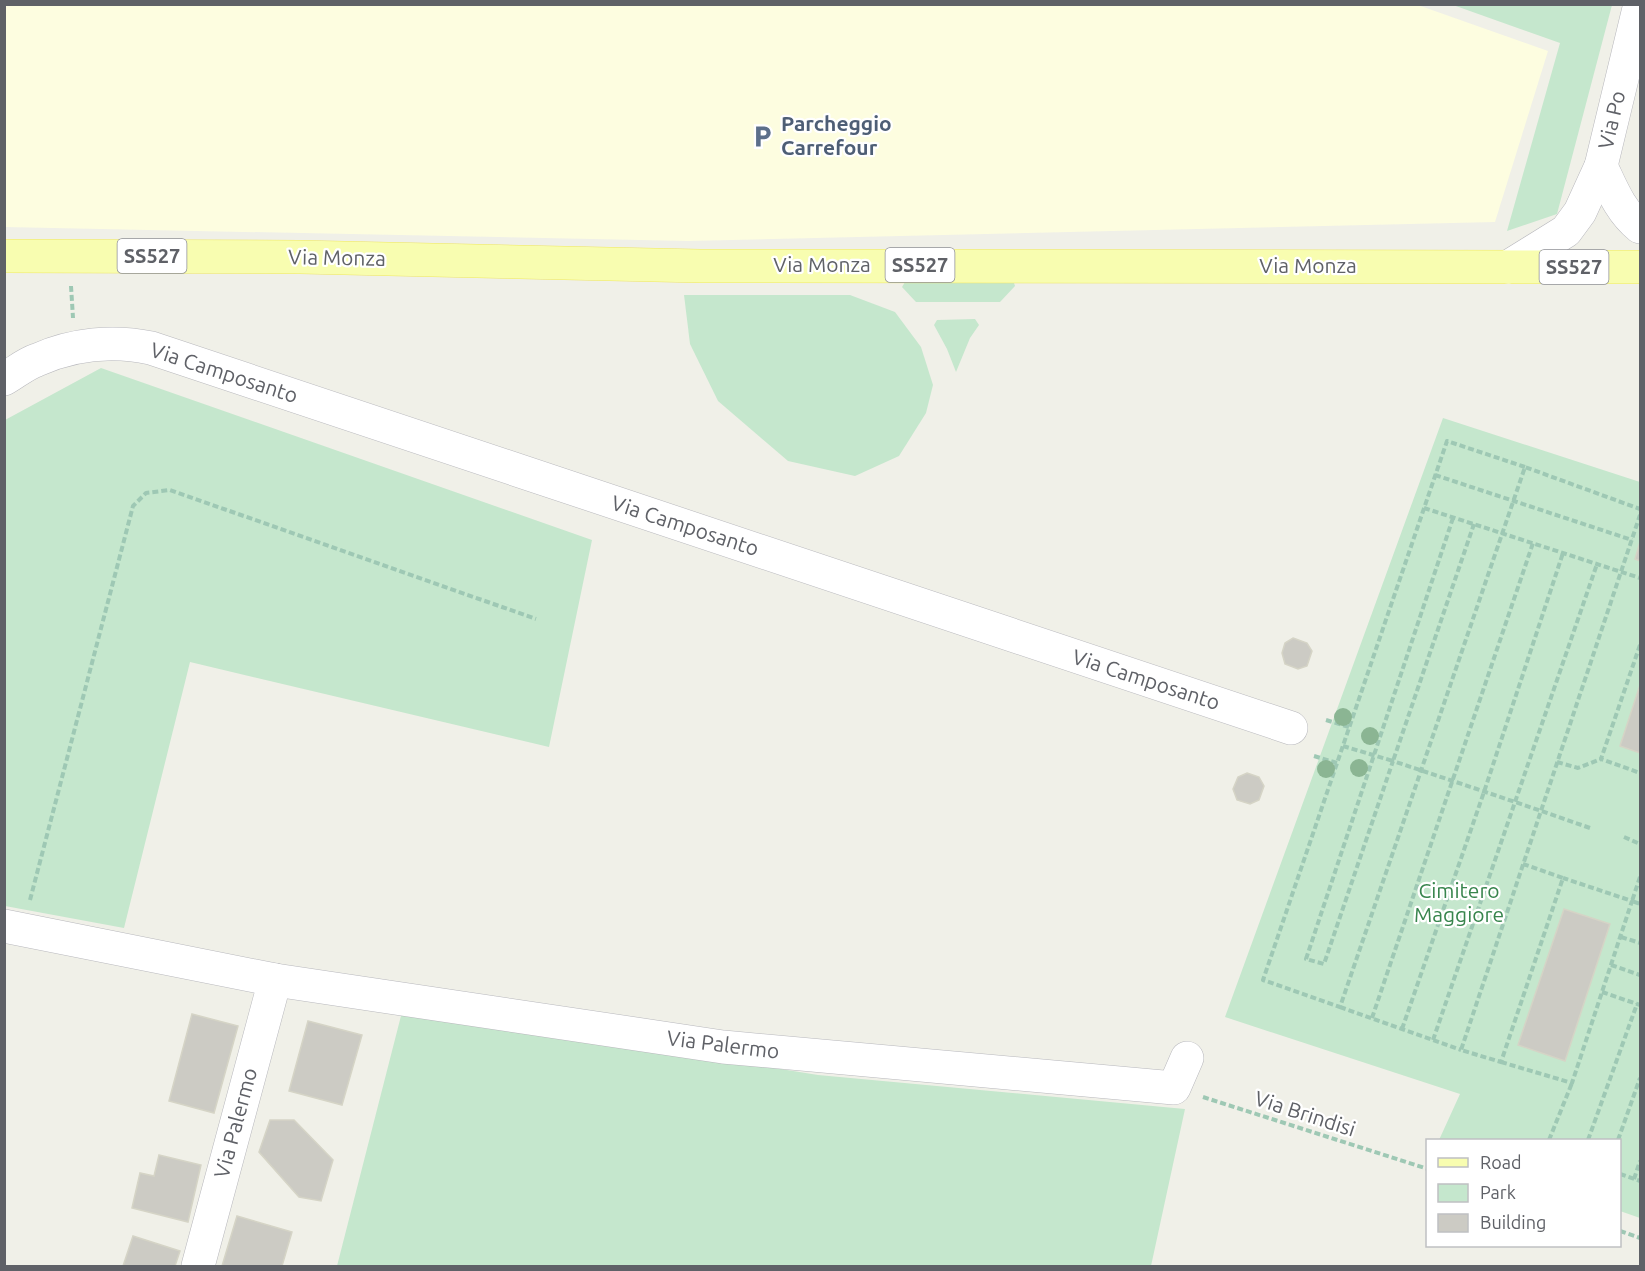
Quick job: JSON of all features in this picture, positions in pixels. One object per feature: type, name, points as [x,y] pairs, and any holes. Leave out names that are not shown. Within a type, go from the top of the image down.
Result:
[{"type":"main road","name":"Via Monza","points":[[4,256],[300,257],[700,266],[1641,267]]},
{"type":"street","name":"Via Po","points":[[1508,267],[1566,231],[1580,212],[1601,166],[1640,4]]},
{"type":"street","name":"Via Po","points":[[1601,166],[1617,201],[1628,216],[1641,227]]},
{"type":"street","name":"Via Camposanto","points":[[4,379],[36,360],[76,347],[114,343],[151,348],[1291,728]]},
{"type":"street","name":"Via Palermo","points":[[13,928],[275,980],[723,1047],[1174,1088]]},
{"type":"street","name":"Via Palermo","points":[[198,1266],[275,980]]},
{"type":"street","points":[[1174,1088],[1187,1058]]},
{"type":"path","points":[[69,256],[76,347]]},
{"type":"path","points":[[1572,1083],[1461,1050],[1263,980],[1447,441],[1641,509]]},
{"type":"path","points":[[1340,1007],[1525,467]]},
{"type":"path","points":[[1435,475],[1632,540]]},
{"type":"path","points":[[13,928],[133,506],[146,494],[170,490],[536,620]]},
{"type":"path","points":[[1424,508],[1641,578]]},
{"type":"path","points":[[1461,1050],[1641,514]]},
{"type":"path","points":[[1453,518],[1306,958],[1324,964],[1474,524]]},
{"type":"path","points":[[1372,1018],[1533,543]]},
{"type":"path","points":[[1402,1029],[1563,554]]},
{"type":"path","points":[[1433,1040],[1597,564]]},
{"type":"path","points":[[1601,759],[1641,645]]},
{"type":"path","points":[[1326,720],[1349,728]]},
{"type":"path","points":[[1343,746],[1515,801],[1590,828]]},
{"type":"path","points":[[1314,756],[1337,763]]},
{"type":"path","points":[[1557,762],[1578,768],[1601,759],[1641,773]]},
{"type":"path","points":[[1624,837],[1641,844]]},
{"type":"path","points":[[1523,864],[1641,904]]},
{"type":"path","points":[[1549,1139],[1572,1083],[1641,877]]},
{"type":"path","points":[[1501,1062],[1563,878]]},
{"type":"path","points":[[1621,937],[1641,943]]},
{"type":"path","points":[[1611,965],[1641,975]]},
{"type":"path","points":[[1588,1139],[1639,1004],[1602,992]]},
{"type":"path","points":[[1618,1139],[1641,1078]]},
{"type":"path","name":"Via Brindisi","points":[[1174,1088],[1426,1168]]},
{"type":"path","points":[[1634,1179],[1641,1161]]},
{"type":"path","points":[[1621,1174],[1641,1181]]},
{"type":"path","points":[[1621,1231],[1641,1238]]},
{"type":"shaded area","name":"Parcheggio Carrefour","points":[[1415,4],[1548,51],[1495,222],[688,241],[5,227],[5,5]]},
{"type":"green space","points":[[1453,5],[1612,5],[1557,214],[1507,231],[1560,43]]},
{"type":"green space","points":[[905,282],[1014,283],[1015,286],[1000,302],[916,302],[902,287]]},
{"type":"green space","points":[[684,295],[850,295],[895,312],[921,347],[933,385],[926,413],[899,456],[855,476],[788,461],[718,401],[690,344]]},
{"type":"green space","points":[[975,319],[979,325],[970,338],[956,372],[934,325],[937,320]]},
{"type":"green space","points":[[101,368],[592,540],[549,747],[190,662],[124,928],[5,906],[5,420]]},
{"type":"green space","name":"Cimitero Maggiore","points":[[1443,418],[1640,482],[1640,1218],[1621,1211],[1621,1139],[1439,1139],[1460,1094],[1225,1017]]},
{"type":"green space","points":[[403,1008],[818,1075],[1185,1109],[1151,1266],[337,1266]]},
{"type":"building","points":[[1640,542],[1640,561],[1635,559]]},
{"type":"building","points":[[1293,638],[1307,643],[1312,651],[1307,666],[1298,669],[1285,664],[1282,653],[1285,643]]},
{"type":"building","points":[[1640,685],[1640,753],[1620,746]]},
{"type":"building","points":[[1247,773],[1259,777],[1264,786],[1259,800],[1250,804],[1237,800],[1233,789],[1238,777]]},
{"type":"building","points":[[1564,909],[1610,924],[1565,1061],[1518,1045]]},
{"type":"building","points":[[192,1014],[238,1026],[214,1113],[169,1101]]},
{"type":"building","points":[[308,1021],[362,1035],[342,1105],[289,1091]]},
{"type":"building","points":[[270,1120],[294,1120],[333,1160],[321,1201],[299,1197],[259,1152]]},
{"type":"building","points":[[159,1155],[201,1165],[188,1222],[132,1208],[140,1173],[154,1176]]},
{"type":"building","points":[[237,1216],[292,1232],[282,1266],[222,1266]]},
{"type":"building","points":[[133,1236],[180,1251],[175,1266],[123,1266]]},
{"type":"place","name":"Parcheggio Carrefour","points":[[763,136]]}]
